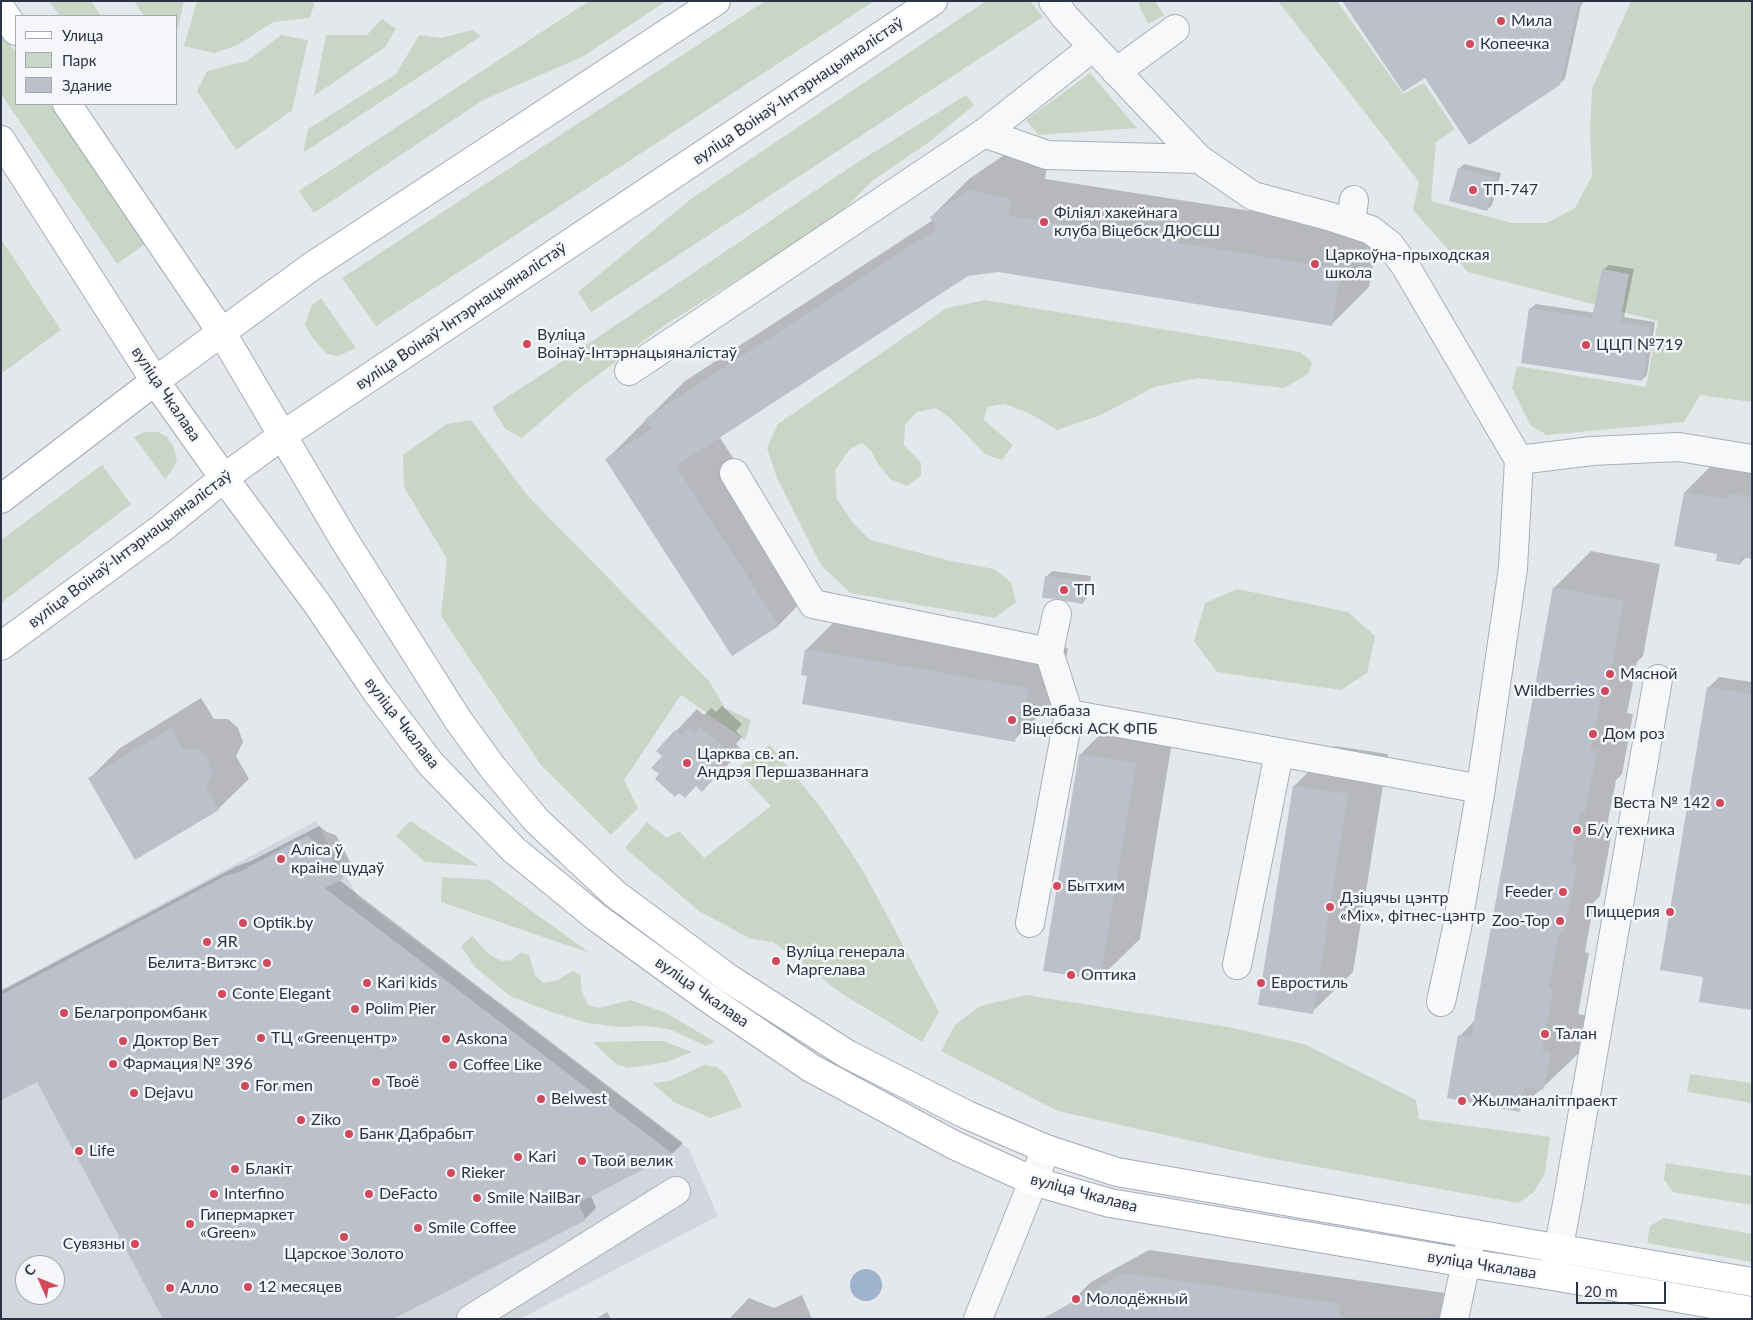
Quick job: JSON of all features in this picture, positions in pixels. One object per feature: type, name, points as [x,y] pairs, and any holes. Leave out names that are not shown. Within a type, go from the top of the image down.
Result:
[{"type":"main road","points":[[1,499],[155,381],[340,247],[716,1]]},
{"type":"main road","name":"вуліца Воінаў-Інтэрнацыяналістаў","points":[[1,646],[162,528],[224,478],[283,435],[933,1]]},
{"type":"main road","name":"вуліца Чкалава","points":[[68,105],[222,333],[343,538],[458,720],[499,775],[536,820],[615,894],[728,978],[847,1054],[967,1115],[1046,1150],[1116,1172],[1752,1282]]},
{"type":"main road","name":"вуліца Чкалава","points":[[1,140],[155,381],[318,605],[376,691],[430,762],[514,850],[596,917],[709,999],[810,1068],[954,1145],[1034,1181],[1110,1203],[1553,1276],[1752,1311]]},
{"type":"street","points":[[1052,1],[1116,72],[1199,159],[1253,196],[1353,212],[1390,245],[1406,267],[1519,460],[1513,568],[1457,928],[1441,1002]]},
{"type":"street","points":[[1116,72],[1175,29]]},
{"type":"street","points":[[629,371],[984,133],[1093,47]]},
{"type":"street","points":[[984,133],[1047,155],[1199,159]]},
{"type":"street","points":[[1519,460],[1592,451],[1679,448],[1752,459]]},
{"type":"street","points":[[734,473],[813,604],[1049,652]]},
{"type":"street","points":[[1030,924],[1069,714],[1049,652],[1057,614]]},
{"type":"street","points":[[1553,1276],[1658,679]]},
{"type":"street","points":[[1069,714],[1480,789]]},
{"type":"street","points":[[1236,965],[1279,753]]},
{"type":"street","points":[[978,1319],[1046,1150]]},
{"type":"street","points":[[471,1319],[676,1192]]},
{"type":"street","points":[[1454,1319],[1472,1234]]},
{"type":"shaded area","name":"ТЦ «Greenцентр»","points":[[316,821],[358,897],[689,1149],[718,1216],[520,1319],[1,1319],[1,990]]},
{"type":"green space","points":[[49,1],[91,1],[100,15],[59,15]]},
{"type":"green space","points":[[134,1],[184,1],[178,27],[178,15],[143,15]]},
{"type":"green space","points":[[197,1],[315,1],[310,18],[273,22],[238,45],[214,53],[184,46]]},
{"type":"green space","points":[[589,1],[666,1],[582,57],[483,100],[314,213],[299,191]]},
{"type":"green space","points":[[765,1],[874,1],[376,326],[342,278]]},
{"type":"green space","points":[[986,1],[1030,1],[1043,17],[591,312],[578,292],[691,199]]},
{"type":"green space","points":[[1139,1],[1155,1],[1164,15],[1148,24]]},
{"type":"green space","points":[[1278,1],[1337,1],[1403,94],[1424,83],[1455,129],[1436,142],[1431,201],[1512,223],[1547,223],[1575,208],[1592,176],[1590,130],[1592,89],[1631,1],[1752,1],[1752,402],[1700,395],[1684,422],[1547,435],[1530,425],[1512,388],[1517,366],[1646,387],[1658,321],[1468,272],[1413,210],[1419,182]]},
{"type":"green space","points":[[382,19],[396,29],[385,47],[314,96],[326,35],[367,35]]},
{"type":"green space","points":[[472,30],[481,36],[303,153],[308,129],[396,74],[419,35],[441,38]]},
{"type":"green space","points":[[1,31],[15,52],[15,105],[51,105],[145,244],[117,264],[1,94]]},
{"type":"green space","points":[[281,35],[308,40],[292,110],[236,150],[197,91],[207,71],[247,61]]},
{"type":"green space","points":[[1090,73],[1137,128],[1038,135],[1026,120]]},
{"type":"green space","points":[[966,95],[974,105],[929,142],[872,181],[834,219],[662,327],[575,392],[522,438],[505,429],[492,407],[858,162]]},
{"type":"green space","points":[[1,239],[61,330],[1,374]]},
{"type":"green space","points":[[321,298],[356,348],[338,356],[327,354],[315,341],[305,325],[311,306]]},
{"type":"green space","points":[[985,300],[1300,352],[1312,362],[1308,374],[1284,388],[1198,378],[1154,387],[1101,415],[1057,430],[1029,413],[1005,404],[987,407],[984,420],[1013,445],[1002,460],[985,454],[950,418],[936,408],[917,412],[905,425],[904,445],[921,463],[921,475],[907,486],[890,479],[878,464],[871,451],[862,443],[850,449],[835,470],[837,499],[853,523],[870,540],[951,561],[994,569],[1011,582],[1016,602],[995,618],[850,593],[821,565],[777,478],[767,448],[778,424],[947,308]]},
{"type":"green space","points":[[471,420],[527,495],[709,681],[725,708],[751,720],[745,740],[681,695],[624,780],[638,808],[611,835],[541,765],[441,616],[447,559],[404,487],[403,455],[447,424]]},
{"type":"green space","points":[[144,432],[158,432],[167,437],[173,446],[177,460],[165,479],[134,437]]},
{"type":"green space","points":[[102,465],[131,504],[1,603],[1,540]]},
{"type":"green space","points":[[1237,589],[1348,612],[1375,636],[1367,673],[1341,690],[1217,672],[1194,641],[1205,603]]},
{"type":"green space","points":[[770,745],[822,809],[862,869],[939,1012],[922,1042],[844,995],[773,942],[751,939],[699,911],[625,848],[647,822],[666,838],[679,831],[704,858],[771,806],[736,769]]},
{"type":"green space","points":[[410,821],[479,866],[425,862],[396,836]]},
{"type":"green space","points":[[442,877],[489,880],[590,953],[441,902]]},
{"type":"green space","points":[[472,936],[490,955],[502,961],[511,960],[521,953],[529,955],[535,975],[543,983],[558,980],[572,971],[580,974],[582,993],[588,1005],[599,1008],[630,1000],[666,1013],[715,1042],[706,1046],[669,1029],[645,1026],[619,1027],[588,1023],[554,1013],[510,996],[475,967],[461,946]]},
{"type":"green space","points":[[1026,995],[1228,1027],[1304,1044],[1416,1100],[1419,1119],[1550,1137],[1545,1173],[1534,1192],[1518,1203],[1268,1158],[1058,1111],[941,1051],[955,1025],[980,1006]]},
{"type":"green space","points":[[663,1041],[692,1052],[667,1062],[628,1068],[616,1064],[593,1042]]},
{"type":"green space","points":[[704,1065],[717,1067],[727,1076],[742,1107],[710,1118],[674,1102],[652,1083],[670,1081]]},
{"type":"green space","points":[[1690,1074],[1752,1083],[1752,1103],[1687,1092]]},
{"type":"green space","points":[[1666,1163],[1752,1176],[1752,1205],[1673,1192],[1664,1179]]},
{"type":"green space","points":[[1664,1218],[1752,1234],[1752,1262],[1647,1243],[1650,1226]]},
{"type":"water","points":[[866,1269],[872,1270],[877,1274],[881,1279],[881,1291],[877,1296],[872,1300],[866,1301],[860,1300],[855,1296],[851,1291],[850,1285],[851,1279],[855,1274],[860,1270]]},
{"type":"building","name":"Копеечка","points":[[1342,1],[1579,1],[1560,85],[1469,145],[1425,78],[1403,92]]},
{"type":"building","name":"ТП-747","points":[[1458,168],[1496,178],[1487,211],[1449,201]]},
{"type":"building","points":[[968,190],[1011,199],[1008,216],[1341,269],[1332,326],[998,272],[968,276],[676,466],[779,626],[732,656],[605,459],[652,429],[645,419],[937,229],[930,217]]},
{"type":"building","name":"ЦЦП №719","points":[[1602,269],[1629,274],[1620,322],[1650,327],[1642,381],[1521,363],[1529,308],[1592,318]]},
{"type":"building","points":[[1684,492],[1729,499],[1730,494],[1752,497],[1752,559],[1741,557],[1740,565],[1716,561],[1717,554],[1674,546]]},
{"type":"building","name":"ТП","points":[[1045,576],[1086,581],[1083,604],[1060,599],[1042,598]]},
{"type":"building","points":[[1553,587],[1624,601],[1606,694],[1602,693],[1590,750],[1597,751],[1585,812],[1581,811],[1571,863],[1577,864],[1564,934],[1559,933],[1549,988],[1553,989],[1542,1051],[1551,1052],[1543,1090],[1524,1087],[1520,1112],[1447,1098],[1458,1035],[1471,1037]]},
{"type":"building","points":[[805,649],[1029,688],[1024,713],[1020,712],[1015,742],[802,704],[807,676],[801,675]]},
{"type":"building","name":"Веста № 142","points":[[1707,687],[1752,694],[1752,1010],[1699,1002],[1703,977],[1660,970]]},
{"type":"building","name":"Царква св. ап. Андрэя Першазваннага","points":[[700,727],[722,746],[716,753],[722,759],[715,766],[721,771],[702,792],[696,786],[685,798],[679,793],[675,797],[655,779],[659,774],[651,768],[662,756],[656,751],[675,730],[681,735],[688,728],[694,734]]},
{"type":"building","points":[[171,728],[183,749],[197,749],[208,759],[213,774],[206,788],[219,810],[135,860],[88,778]]},
{"type":"building","points":[[1079,754],[1136,763],[1100,980],[1043,971]]},
{"type":"building","points":[[1293,786],[1348,794],[1313,1014],[1258,1005]]},
{"type":"building","name":"ТЦ «Greenцентр»","points":[[307,836],[316,843],[325,846],[343,879],[325,888],[673,1154],[578,1203],[586,1220],[393,1319],[163,1319],[37,1082],[1,1100],[1,995],[225,876],[239,872]]},
{"type":"building","points":[[1124,1273],[1340,1304],[1339,1319],[1042,1319]]},
{"type":"place","name":"Мила","points":[[1501,21]]},
{"type":"place","name":"Копеечка","points":[[1470,44]]},
{"type":"place","name":"ТП-747","points":[[1473,190]]},
{"type":"place","name":"Філіял хакейнага клуба Віцебск ДЮСШ","points":[[1044,222]]},
{"type":"place","name":"Царкоўна-прыходская школа","points":[[1315,264]]},
{"type":"place","name":"Вуліца Воінаў-Інтэрнацыяналістаў","points":[[527,344]]},
{"type":"place","name":"ЦЦП №719","points":[[1586,345]]},
{"type":"place","name":"ТП","points":[[1064,590]]},
{"type":"place","name":"Мясной","points":[[1610,674]]},
{"type":"place","name":"Wildberries","points":[[1605,691]]},
{"type":"place","name":"Велабаза Віцебскі АСК ФПБ","points":[[1012,720]]},
{"type":"place","name":"Дом роз","points":[[1593,734]]},
{"type":"place","name":"Царква св. ап. Андрэя Першазваннага","points":[[687,763]]},
{"type":"place","name":"Веста № 142","points":[[1720,803]]},
{"type":"place","name":"Б/у техника","points":[[1577,830]]},
{"type":"place","name":"Аліса ў краіне цудаў","points":[[281,859]]},
{"type":"place","name":"Бытхим","points":[[1057,886]]},
{"type":"place","name":"Feeder","points":[[1563,892]]},
{"type":"place","name":"Дзіцячы цэнтр «Mix», фітнес-цэнтр","points":[[1330,907]]},
{"type":"place","name":"Пиццерия","points":[[1670,912]]},
{"type":"place","name":"Zoo-Top","points":[[1560,921]]},
{"type":"place","name":"Optik.by","points":[[243,923]]},
{"type":"place","name":"ЯR","points":[[207,942]]},
{"type":"place","name":"Вуліца генерала Маргелава","points":[[776,961]]},
{"type":"place","name":"Белита-Витэкс","points":[[267,963]]},
{"type":"place","name":"Оптика","points":[[1071,975]]},
{"type":"place","name":"Kari kids","points":[[367,983]]},
{"type":"place","name":"Евростиль","points":[[1261,983]]},
{"type":"place","name":"Conte Elegant","points":[[222,994]]},
{"type":"place","name":"Polim Pier","points":[[355,1009]]},
{"type":"place","name":"Белагропромбанк","points":[[64,1013]]},
{"type":"place","name":"Талан","points":[[1545,1034]]},
{"type":"place","name":"ТЦ «Greenцентр»","points":[[261,1038]]},
{"type":"place","name":"Askona","points":[[446,1039]]},
{"type":"place","name":"Доктор Вет","points":[[123,1041]]},
{"type":"place","name":"Фармация № 396","points":[[113,1064]]},
{"type":"place","name":"Coffee Like","points":[[453,1065]]},
{"type":"place","name":"Твоё","points":[[376,1082]]},
{"type":"place","name":"For men","points":[[245,1086]]},
{"type":"place","name":"Dejavu","points":[[134,1093]]},
{"type":"place","name":"Belwest","points":[[541,1099]]},
{"type":"place","name":"Жылманалітпраект","points":[[1462,1101]]},
{"type":"place","name":"Ziko","points":[[301,1120]]},
{"type":"place","name":"Банк Дабрабыт","points":[[349,1134]]},
{"type":"place","name":"Life","points":[[79,1151]]},
{"type":"place","name":"Kari","points":[[518,1157]]},
{"type":"place","name":"Твой велик","points":[[582,1161]]},
{"type":"place","name":"Блакіт","points":[[235,1169]]},
{"type":"place","name":"Rieker","points":[[451,1173]]},
{"type":"place","name":"Interfino","points":[[214,1194]]},
{"type":"place","name":"DeFacto","points":[[369,1194]]},
{"type":"place","name":"Smile NailBar","points":[[477,1198]]},
{"type":"place","name":"Гипермаркет «Green»","points":[[190,1224]]},
{"type":"place","name":"Smile Coffee","points":[[418,1228]]},
{"type":"place","name":"Царское Золото","points":[[344,1237]]},
{"type":"place","name":"Сувязны","points":[[135,1244]]},
{"type":"place","name":"12 месяцев","points":[[248,1287]]},
{"type":"place","name":"Алло","points":[[170,1288]]},
{"type":"place","name":"Молодёжный","points":[[1076,1299]]}]
